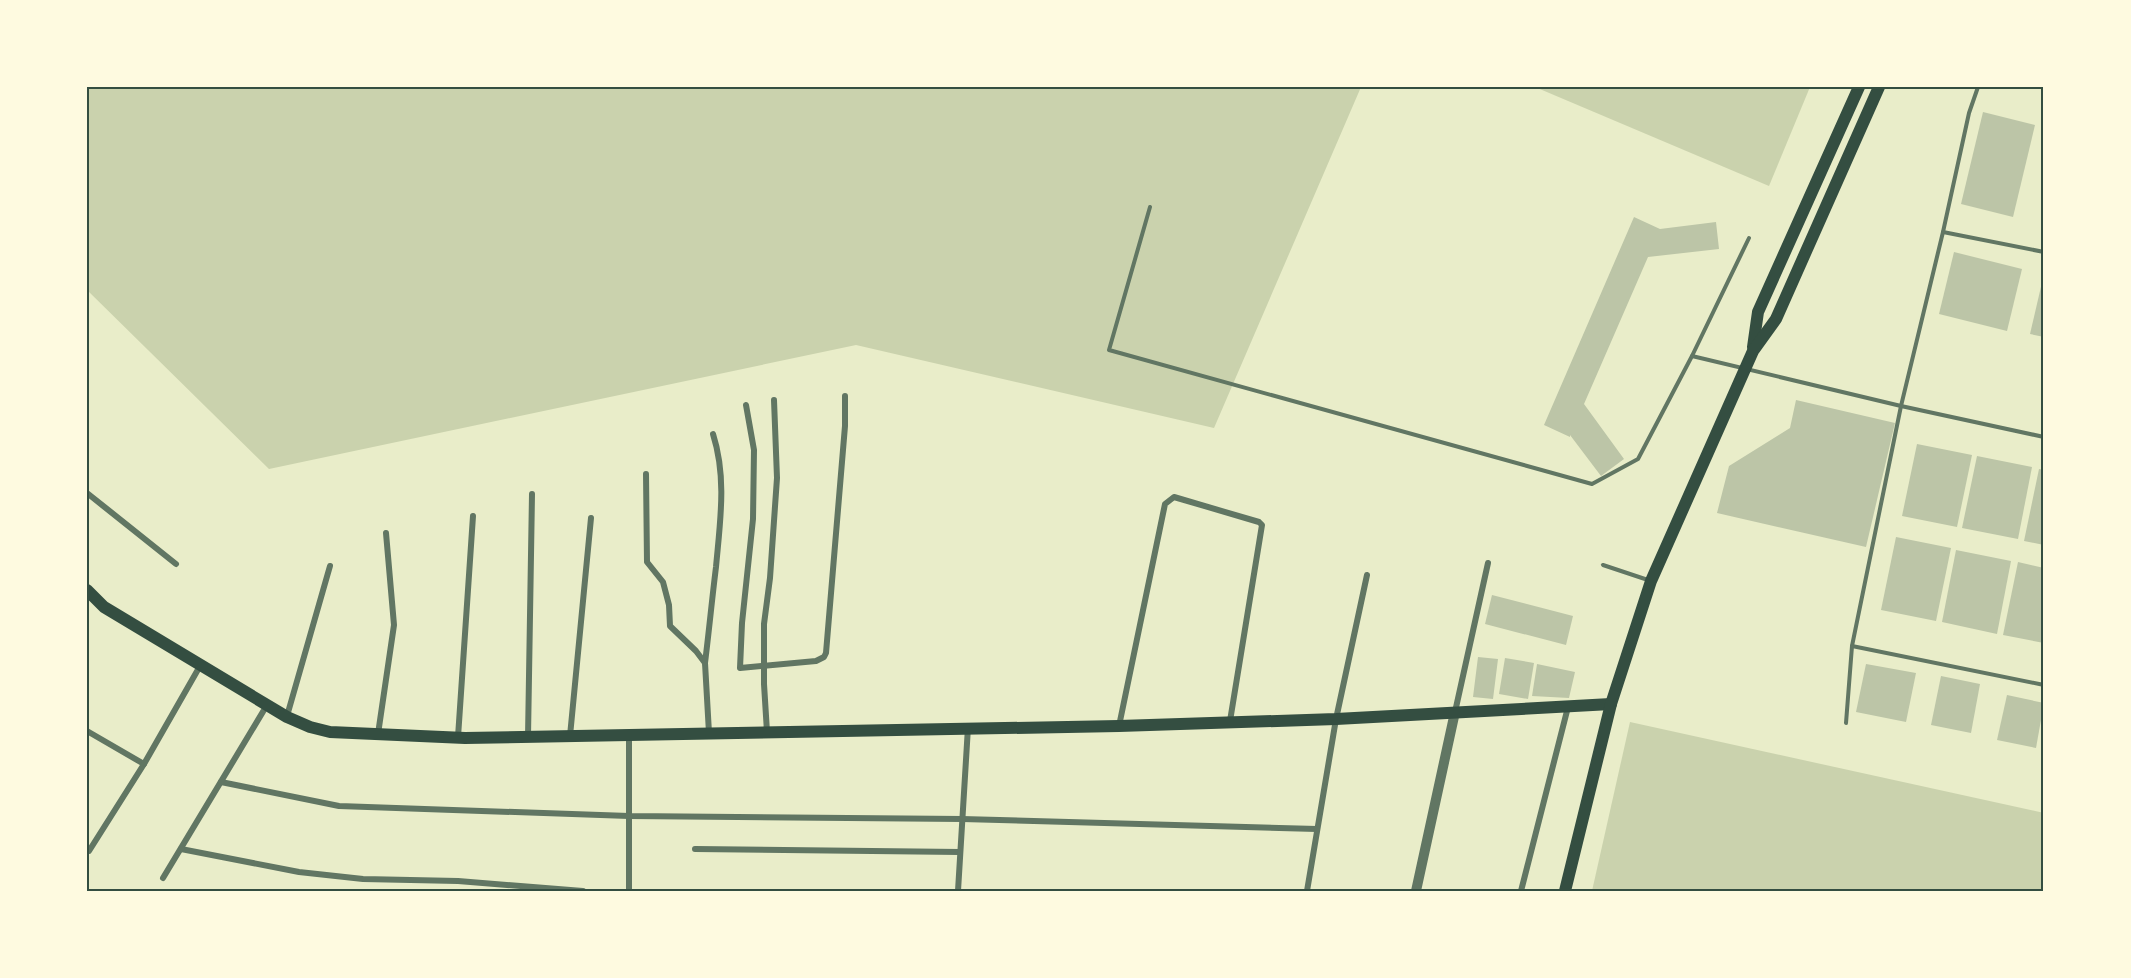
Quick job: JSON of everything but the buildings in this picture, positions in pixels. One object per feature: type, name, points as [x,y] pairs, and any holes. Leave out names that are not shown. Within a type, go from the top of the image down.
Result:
[{"type":"main road","points":[[1753,351],[1758,312],[1859,87]]},
{"type":"main road","points":[[1565,891],[1611,704],[1651,581],[1744,370],[1753,351],[1776,319],[1879,87]]},
{"type":"main road","points":[[87,590],[104,607],[286,717],[330,732],[458,738],[1119,726],[1336,719],[1611,704]]},
{"type":"street","points":[[746,405],[754,450],[753,519],[742,623],[740,668],[816,661],[824,657],[826,653],[845,426],[845,396]]},
{"type":"street","points":[[768,732],[764,624],[770,578],[777,478],[774,400]]},
{"type":"street","points":[[709,733],[705,663],[722,481],[719,453],[713,434]]},
{"type":"street","points":[[646,474],[647,562],[663,582],[669,605],[670,626],[705,663]]},
{"type":"street","points":[[87,494],[176,564]]},
{"type":"street","points":[[528,737],[532,494]]},
{"type":"street","points":[[1119,726],[1165,504],[1174,496],[1259,522],[1262,525],[1230,721]]},
{"type":"street","points":[[458,738],[473,516]]},
{"type":"street","points":[[570,736],[591,518]]},
{"type":"street","points":[[378,734],[394,625],[386,533]]},
{"type":"street","points":[[1416,891],[1488,562]]},
{"type":"street","points":[[286,717],[330,566]]},
{"type":"street","points":[[1306,891],[1336,719],[1367,575]]},
{"type":"street","points":[[87,850],[89,851],[144,764],[200,666]]},
{"type":"street","points":[[163,878],[267,705]]},
{"type":"street","points":[[1521,891],[1568,707]]},
{"type":"street","points":[[958,891],[968,727]]},
{"type":"street","points":[[87,731],[144,764]]},
{"type":"street","points":[[629,735],[629,891]]},
{"type":"street","points":[[221,782],[339,806],[629,816],[962,819],[1317,829]]},
{"type":"street","points":[[181,849],[299,872],[363,879],[458,881],[583,891]]},
{"type":"street","points":[[695,849],[960,852]]},
{"type":"lane","points":[[1846,723],[1852,646],[1901,406],[1969,113],[1978,87]]},
{"type":"lane","points":[[1150,207],[1109,350],[1592,484],[1638,459],[1692,356],[1749,238]]},
{"type":"lane","points":[[1943,232],[2044,252]]},
{"type":"lane","points":[[1692,356],[1901,406],[2044,436]]},
{"type":"lane","points":[[1603,565],[1651,581]]},
{"type":"lane","points":[[1852,646],[2044,685]]},
{"type":"green space","points":[[87,87],[1361,87],[1214,428],[856,345],[269,469],[87,290]]},
{"type":"green space","points":[[1535,87],[1810,87],[1769,186]]},
{"type":"green space","points":[[1630,722],[2044,813],[2044,891],[1592,891]]}]
